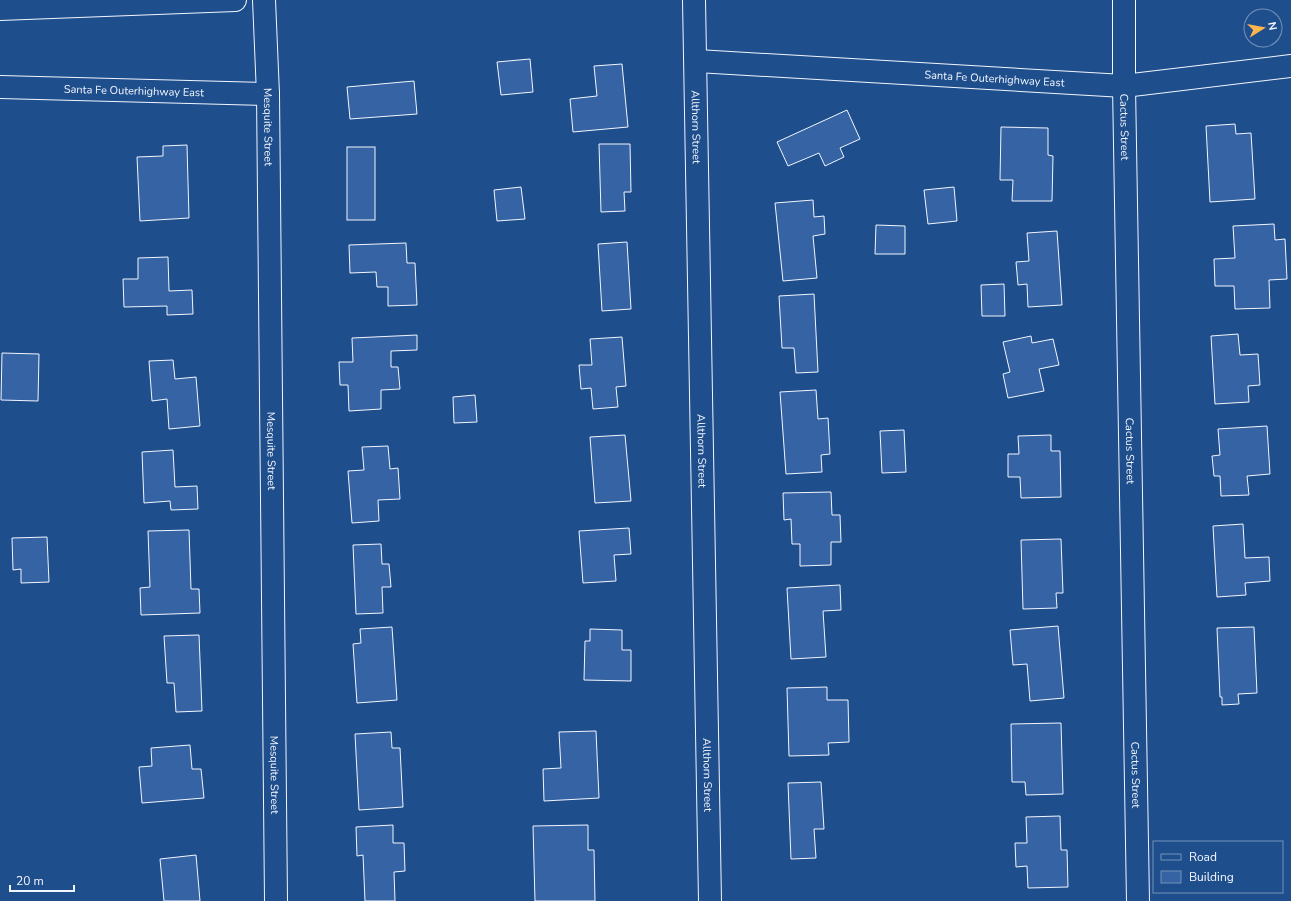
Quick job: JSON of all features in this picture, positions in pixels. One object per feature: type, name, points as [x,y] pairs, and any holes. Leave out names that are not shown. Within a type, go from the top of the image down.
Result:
[{"type":"street","points":[[0,9],[236,0]]},
{"type":"street","name":"Mesquite Street","points":[[264,0],[268,94],[276,901]]},
{"type":"street","name":"Allthorn Street","points":[[694,0],[697,61],[710,901]]},
{"type":"street","name":"Cactus Street","points":[[1124,0],[1124,86],[1138,901]]},
{"type":"street","name":"Santa Fe Outerhighway East","points":[[697,61],[1124,86],[1291,66]]},
{"type":"street","name":"Santa Fe Outerhighway East","points":[[0,87],[268,94]]},
{"type":"building","points":[[530,59],[533,92],[501,95],[497,62]]},
{"type":"building","points":[[622,64],[628,127],[573,132],[570,99],[597,96],[594,66]]},
{"type":"building","points":[[414,81],[417,114],[350,119],[347,87]]},
{"type":"building","points":[[847,110],[860,139],[840,148],[844,157],[825,166],[819,153],[788,166],[777,142]]},
{"type":"building","points":[[1235,124],[1236,134],[1251,133],[1255,199],[1210,202],[1206,126]]},
{"type":"building","points":[[1001,127],[1048,128],[1048,155],[1053,156],[1052,201],[1012,201],[1013,180],[1000,180]]},
{"type":"building","points":[[599,144],[630,144],[631,192],[624,192],[625,211],[601,212]]},
{"type":"building","points":[[187,145],[189,218],[140,221],[137,157],[163,156],[163,146]]},
{"type":"building","points":[[347,147],[375,147],[375,220],[347,220]]},
{"type":"building","points":[[521,187],[525,219],[497,221],[494,190]]},
{"type":"building","points":[[954,187],[957,221],[928,224],[924,190]]},
{"type":"building","points":[[813,200],[814,217],[824,216],[825,234],[813,236],[817,278],[783,281],[775,203]]},
{"type":"building","points":[[1274,224],[1275,240],[1285,239],[1287,279],[1269,280],[1270,308],[1235,309],[1234,286],[1215,286],[1214,259],[1235,258],[1233,226]]},
{"type":"building","points":[[876,225],[905,226],[905,254],[875,254]]},
{"type":"building","points":[[1057,231],[1062,305],[1028,307],[1027,284],[1018,285],[1016,262],[1029,261],[1027,233]]},
{"type":"building","points":[[627,242],[631,309],[602,311],[598,244]]},
{"type":"building","points":[[406,243],[407,263],[415,263],[417,305],[388,306],[388,287],[377,287],[376,272],[350,273],[349,245]]},
{"type":"building","points":[[168,257],[169,291],[192,290],[193,314],[167,315],[167,306],[124,307],[123,279],[138,279],[138,258]]},
{"type":"building","points":[[1004,284],[1005,316],[982,316],[981,285]]},
{"type":"building","points":[[814,294],[818,372],[796,373],[794,348],[782,348],[779,296]]},
{"type":"building","points":[[1238,334],[1240,355],[1258,354],[1260,385],[1248,386],[1249,402],[1215,404],[1211,336]]},
{"type":"building","points":[[417,335],[417,350],[391,351],[391,367],[398,367],[400,389],[381,390],[381,409],[349,411],[348,385],[340,385],[339,362],[353,362],[352,338]]},
{"type":"building","points":[[1031,336],[1032,343],[1053,339],[1059,365],[1039,369],[1044,391],[1008,398],[1003,374],[1010,372],[1003,342]]},
{"type":"building","points":[[622,337],[626,386],[616,387],[618,407],[593,409],[591,388],[581,389],[579,365],[592,365],[590,339]]},
{"type":"building","points":[[2,353],[39,354],[38,401],[1,400]]},
{"type":"building","points":[[173,360],[175,379],[196,377],[200,426],[169,429],[167,399],[152,401],[149,361]]},
{"type":"building","points":[[816,390],[818,419],[828,418],[830,454],[821,455],[822,472],[786,474],[780,392]]},
{"type":"building","points":[[475,395],[477,422],[454,423],[453,397]]},
{"type":"building","points":[[1267,426],[1270,474],[1247,476],[1249,495],[1221,496],[1220,476],[1214,476],[1212,456],[1220,455],[1218,429]]},
{"type":"building","points":[[904,430],[906,472],[882,473],[880,431]]},
{"type":"building","points":[[625,435],[631,501],[595,503],[590,437]]},
{"type":"building","points":[[1051,435],[1051,451],[1060,451],[1061,497],[1021,498],[1020,477],[1008,477],[1008,454],[1019,454],[1018,436]]},
{"type":"building","points":[[388,446],[390,469],[398,468],[400,499],[378,500],[379,521],[352,523],[348,471],[364,470],[362,447]]},
{"type":"building","points":[[173,450],[175,487],[197,486],[198,509],[171,510],[170,501],[144,503],[142,452]]},
{"type":"building","points":[[831,492],[832,515],[840,515],[841,542],[831,542],[831,565],[800,566],[800,544],[792,544],[791,519],[784,520],[783,493]]},
{"type":"building","points":[[1243,524],[1245,558],[1269,557],[1270,581],[1245,583],[1246,595],[1217,597],[1213,526]]},
{"type":"building","points":[[629,528],[631,554],[614,555],[616,581],[583,583],[579,531]]},
{"type":"building","points":[[189,530],[191,589],[199,589],[200,613],[141,615],[140,588],[150,587],[148,531]]},
{"type":"building","points":[[47,537],[49,582],[21,583],[21,569],[13,570],[12,538]]},
{"type":"building","points":[[1061,539],[1063,593],[1056,593],[1057,608],[1023,609],[1021,540]]},
{"type":"building","points":[[381,544],[382,564],[389,564],[391,587],[382,587],[383,613],[356,614],[353,545]]},
{"type":"building","points":[[840,585],[841,610],[823,611],[826,657],[791,659],[787,588]]},
{"type":"building","points":[[1058,626],[1064,698],[1030,701],[1027,664],[1013,665],[1010,630]]},
{"type":"building","points":[[392,627],[397,700],[357,703],[353,644],[361,643],[360,629]]},
{"type":"building","points":[[1254,627],[1257,693],[1238,694],[1239,704],[1222,705],[1222,697],[1220,697],[1217,628]]},
{"type":"building","points":[[590,629],[622,630],[622,650],[631,650],[631,681],[584,680],[585,641],[590,641]]},
{"type":"building","points":[[199,635],[202,711],[176,712],[174,683],[167,683],[164,636]]},
{"type":"building","points":[[827,687],[827,700],[848,700],[849,742],[828,743],[829,755],[789,756],[787,688]]},
{"type":"building","points":[[1061,723],[1063,794],[1026,795],[1025,782],[1012,782],[1011,724]]},
{"type":"building","points":[[596,731],[599,798],[544,801],[543,769],[561,768],[559,732]]},
{"type":"building","points":[[391,732],[392,748],[400,748],[403,807],[359,810],[355,734]]},
{"type":"building","points":[[190,745],[192,769],[201,769],[204,798],[142,803],[139,767],[152,766],[151,748]]},
{"type":"building","points":[[821,782],[824,829],[814,829],[816,858],[791,859],[788,783]]},
{"type":"building","points":[[1060,816],[1061,850],[1067,850],[1068,887],[1028,888],[1027,866],[1016,867],[1015,843],[1027,843],[1026,817]]},
{"type":"building","points":[[393,825],[393,843],[404,843],[405,871],[394,872],[395,901],[365,901],[363,855],[357,856],[356,827]]},
{"type":"building","points":[[588,825],[588,850],[594,850],[595,901],[535,901],[533,826]]},
{"type":"building","points":[[196,855],[200,901],[164,901],[160,859]]}]
